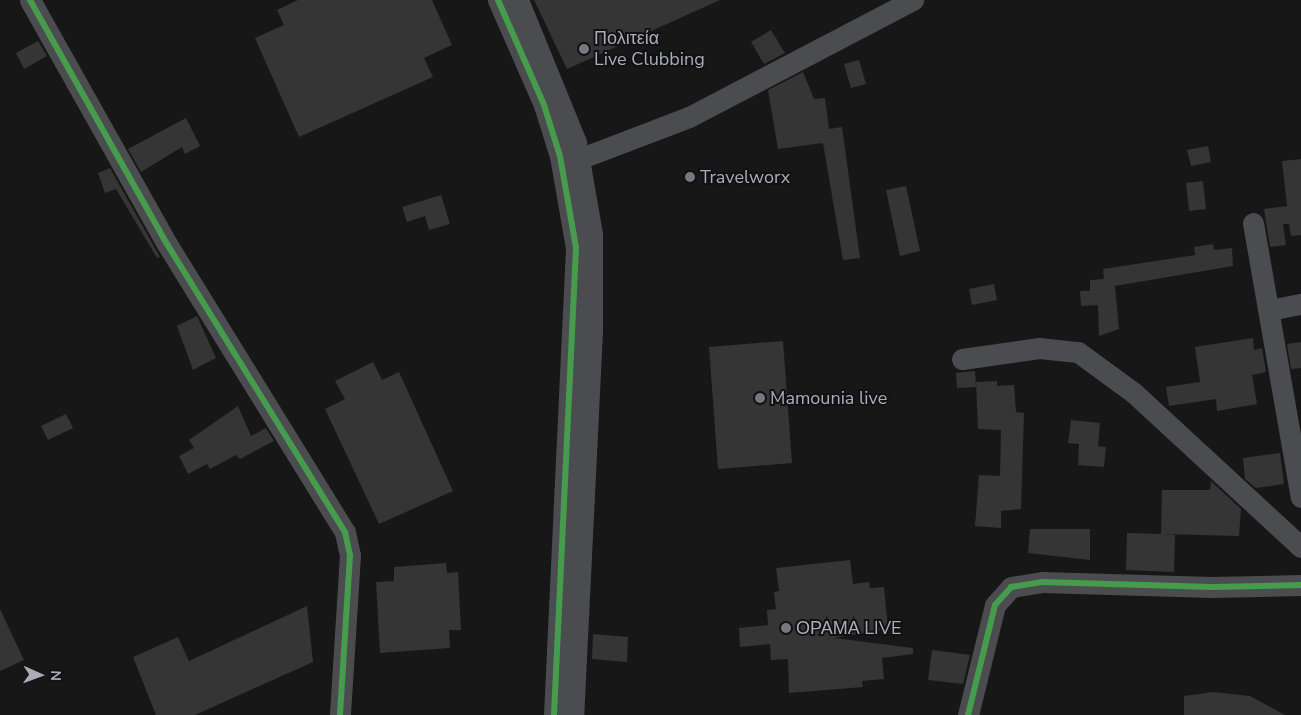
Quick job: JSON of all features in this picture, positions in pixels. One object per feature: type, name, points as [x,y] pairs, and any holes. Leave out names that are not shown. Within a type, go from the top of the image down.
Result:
[{"type":"street","points":[[30,0],[167,244],[345,532],[350,555],[340,715]]},
{"type":"street","points":[[498,0],[544,105],[560,156],[576,248],[554,715]]},
{"type":"street","points":[[518,0],[579,159],[594,276],[574,715]]},
{"type":"street","points":[[579,159],[689,117],[914,0]]},
{"type":"street","points":[[1253,223],[1301,497]]},
{"type":"street","points":[[1269,310],[1301,304]]},
{"type":"street","points":[[962,359],[1039,348],[1078,352],[1134,393],[1301,547]]},
{"type":"street","points":[[968,715],[995,605],[1011,587],[1042,582],[1221,587],[1301,585]]},
{"type":"building","points":[[298,0],[432,0],[452,45],[424,58],[433,77],[299,137],[255,38],[284,25],[277,10]]},
{"type":"building","name":"Πολιτεία Live Clubbing","points":[[534,0],[720,0],[567,69]]},
{"type":"building","points":[[771,30],[785,53],[764,64],[751,42]]},
{"type":"building","points":[[38,41],[47,56],[24,69],[16,53]]},
{"type":"building","points":[[859,60],[866,84],[851,88],[844,64]]},
{"type":"building","points":[[803,72],[814,99],[825,98],[829,129],[842,127],[860,258],[843,260],[823,143],[778,149],[768,90]]},
{"type":"building","points":[[186,118],[200,146],[185,154],[182,147],[141,172],[128,149]]},
{"type":"building","points":[[1208,146],[1211,162],[1191,166],[1187,150]]},
{"type":"building","points":[[1301,159],[1301,235],[1291,236],[1289,224],[1283,224],[1286,245],[1270,247],[1264,209],[1287,206],[1282,161]]},
{"type":"building","points":[[110,168],[160,257],[157,258],[116,189],[105,193],[98,173]]},
{"type":"building","points":[[1203,181],[1206,209],[1189,211],[1186,183]]},
{"type":"building","points":[[906,186],[920,251],[900,256],[886,190]]},
{"type":"building","points":[[441,195],[450,224],[429,230],[425,216],[407,222],[402,207]]},
{"type":"building","points":[[1213,244],[1214,250],[1232,248],[1233,266],[1115,286],[1119,329],[1099,336],[1098,305],[1081,306],[1080,291],[1090,291],[1090,280],[1104,279],[1103,269],[1195,255],[1194,247]]},
{"type":"building","points":[[994,284],[997,300],[972,305],[969,289]]},
{"type":"building","points":[[197,316],[216,358],[193,370],[177,326]]},
{"type":"building","points":[[1253,338],[1254,350],[1262,348],[1266,372],[1252,375],[1257,404],[1217,411],[1216,399],[1169,406],[1166,387],[1200,382],[1195,347]]},
{"type":"building","points":[[783,341],[792,463],[718,469],[709,347]]},
{"type":"building","points":[[1301,342],[1301,368],[1291,369],[1287,344]]},
{"type":"building","points":[[373,362],[382,380],[399,372],[453,491],[379,524],[325,409],[345,399],[335,381]]},
{"type":"building","points":[[975,371],[976,387],[957,388],[956,373]]},
{"type":"building","points":[[997,381],[997,386],[1014,385],[1016,412],[1024,413],[1021,509],[1001,511],[1001,528],[975,526],[979,475],[1000,476],[1001,430],[978,429],[976,382]]},
{"type":"building","points":[[238,406],[251,436],[266,428],[274,441],[240,459],[236,455],[210,469],[207,464],[188,474],[179,456],[194,448],[189,440]]},
{"type":"building","points":[[66,414],[73,428],[48,440],[41,426]]},
{"type":"building","points":[[1071,420],[1100,423],[1098,446],[1106,447],[1104,467],[1078,465],[1079,444],[1068,443]]},
{"type":"building","points":[[1280,453],[1284,484],[1256,488],[1245,479],[1243,458]]},
{"type":"building","points":[[1211,481],[1241,509],[1239,536],[1162,534],[1175,535],[1174,572],[1126,570],[1127,533],[1161,534],[1162,490],[1210,490]]},
{"type":"building","points":[[1030,529],[1090,529],[1090,560],[1028,553]]},
{"type":"building","points":[[850,560],[853,584],[869,582],[870,588],[884,587],[888,629],[834,638],[913,648],[913,654],[882,658],[884,679],[862,681],[863,687],[789,693],[788,659],[771,660],[770,644],[740,647],[739,628],[768,625],[767,610],[776,609],[774,592],[779,591],[776,568]]},
{"type":"building","points":[[446,563],[447,573],[458,572],[461,630],[449,630],[450,648],[380,653],[376,582],[394,581],[394,567]]},
{"type":"building","points":[[307,606],[313,662],[195,715],[156,715],[133,657],[178,637],[189,661]]},
{"type":"building","points":[[0,609],[24,660],[0,671]]},
{"type":"building","points":[[593,634],[628,637],[627,662],[592,659]]},
{"type":"building","points":[[932,650],[970,655],[963,684],[928,680]]},
{"type":"building","points":[[1213,692],[1250,696],[1285,715],[1184,715],[1184,696]]},
{"type":"cycle path","points":[[30,0],[167,244],[345,532],[350,555],[340,715]]},
{"type":"cycle path","points":[[498,0],[544,105],[560,156],[576,248],[554,715]]},
{"type":"cycle path","points":[[968,715],[995,605],[1011,587],[1042,582],[1212,587],[1301,585]]},
{"type":"place","name":"Πολιτεία Live Clubbing","points":[[584,49]]},
{"type":"place","name":"Travelworx","points":[[690,177]]},
{"type":"place","name":"Mamounia live","points":[[760,398]]},
{"type":"place","name":"ΟΡΑΜΑ LIVE","points":[[786,628]]}]
